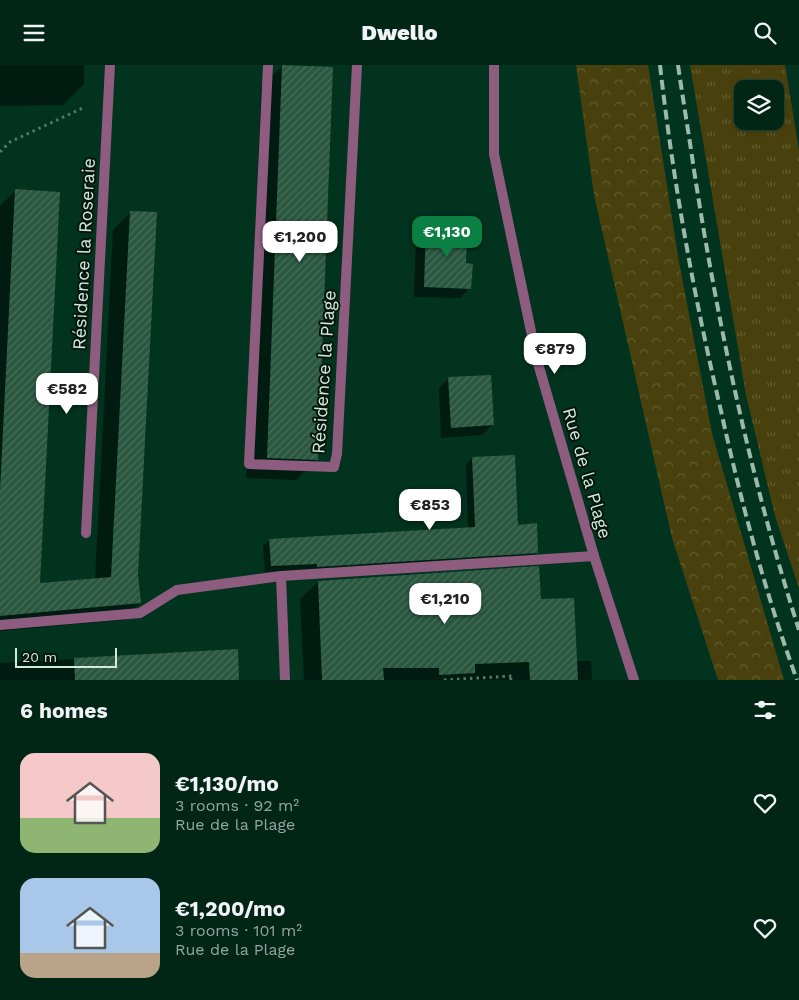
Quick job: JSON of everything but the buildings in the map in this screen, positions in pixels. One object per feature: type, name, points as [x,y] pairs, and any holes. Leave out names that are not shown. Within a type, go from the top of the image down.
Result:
[{"type":"street","name":"Résidence la Roseraie","points":[[86,533],[110,65]]},
{"type":"street","name":"Résidence la Plage","points":[[268,65],[249,464],[334,467],[337,454],[356,65]]},
{"type":"street","name":"Rue de la Plage","points":[[494,65],[494,154],[538,360],[594,556],[634,680]]},
{"type":"street","points":[[0,625],[140,613],[177,590],[281,576],[594,556]]},
{"type":"street","points":[[281,576],[285,680]]},
{"type":"path","points":[[0,152],[10,142],[108,97]]},
{"type":"path","points":[[444,680],[514,676],[510,680]]},
{"type":"green space","points":[[576,65],[648,65],[679,262],[712,433],[784,680],[718,680],[672,538],[594,195]]},
{"type":"green space","points":[[690,65],[785,65],[799,150],[799,588],[775,516],[746,395]]},
{"type":"railway","points":[[660,65],[678,195],[693,282],[711,368],[754,547],[774,614],[797,680]]},
{"type":"railway","points":[[678,65],[703,228],[737,402],[766,517],[799,630]]}]
